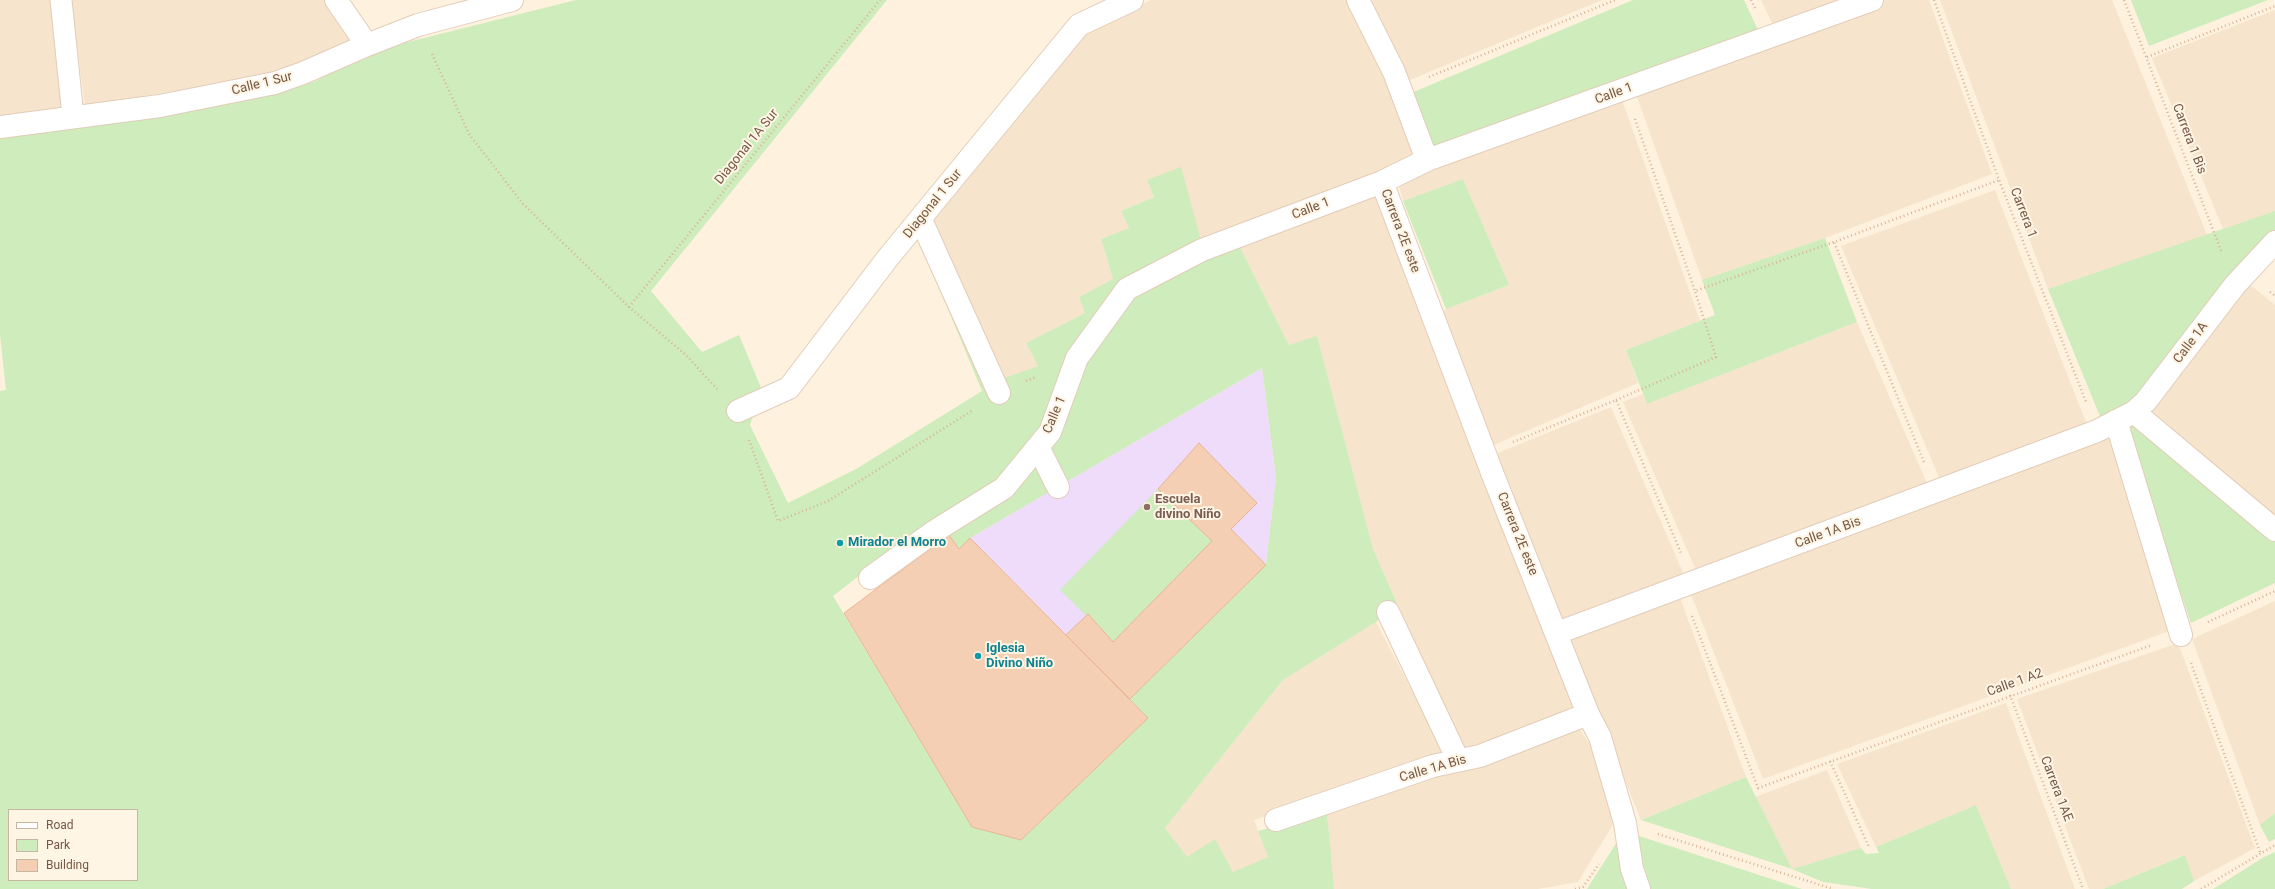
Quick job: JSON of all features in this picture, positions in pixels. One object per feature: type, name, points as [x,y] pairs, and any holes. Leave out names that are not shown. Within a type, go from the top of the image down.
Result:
[{"type":"street","points":[[336,0],[367,45]]},
{"type":"street","name":"Calle 1 Sur","points":[[0,127],[73,116],[160,106],[276,83],[303,74],[367,45],[418,25],[512,0]]},
{"type":"street","name":"Diagonal 1 Sur","points":[[738,411],[789,388],[887,259],[921,220],[1079,25],[1132,0]]},
{"type":"street","points":[[1358,0],[1400,89],[1427,160]]},
{"type":"street","name":"Calle 1","points":[[870,578],[935,531],[1004,488],[1050,432],[1077,358],[1127,289],[1202,250],[1382,182],[1427,160],[1872,0]]},
{"type":"street","name":"Carrera 2E este","points":[[1382,182],[1485,454],[1588,714],[1600,737],[1625,823],[1632,869],[1639,889]]},
{"type":"street","points":[[921,220],[999,393]]},
{"type":"street","name":"Calle 1A","points":[[2097,431],[2125,416],[2146,402],[2235,285],[2275,242]]},
{"type":"street","points":[[2125,416],[2275,530]]},
{"type":"street","points":[[2125,416],[2182,635]]},
{"type":"street","name":"Calle 1A Bis","points":[[1557,633],[2097,431]]},
{"type":"street","points":[[1038,447],[1058,486]]},
{"type":"street","points":[[1388,612],[1458,760]]},
{"type":"street","name":"Calle 1A Bis","points":[[1276,820],[1432,766],[1480,756],[1588,714]]},
{"type":"lane","points":[[61,0],[73,116]]},
{"type":"path","name":"Diagonal 1A Sur","points":[[629,307],[880,0]]},
{"type":"path","points":[[1400,89],[1615,0]]},
{"type":"path","name":"Carrera 1","points":[[1934,0],[1999,180],[2097,431]]},
{"type":"path","name":"Carrera 1 Bis","points":[[2124,0],[2235,285]]},
{"type":"path","points":[[2147,57],[2275,6]]},
{"type":"path","points":[[418,25],[469,134],[523,204],[629,307],[686,355],[738,411],[778,521],[828,501],[999,393],[1077,358]]},
{"type":"path","points":[[1485,454],[1716,357],[1695,291],[1625,90]]},
{"type":"path","points":[[1695,291],[1834,242],[1999,180]]},
{"type":"path","points":[[1834,242],[1936,492]]},
{"type":"path","points":[[1616,400],[1687,585]]},
{"type":"path","name":"Calle 1 A2","points":[[1687,585],[1758,788],[2010,695],[2182,635],[2275,591]]},
{"type":"path","points":[[2182,635],[2260,852]]},
{"type":"path","name":"Carrera 1AE","points":[[2010,695],[2083,889]]},
{"type":"path","points":[[1830,761],[1869,847]]},
{"type":"path","points":[[1625,823],[1833,889]]},
{"type":"path","points":[[2201,889],[2260,852],[2275,845]]},
{"type":"shaded area","points":[[0,0],[50,0],[63,109],[0,118]]},
{"type":"shaded area","points":[[71,0],[327,0],[355,40],[275,74],[85,106]]},
{"type":"shaded area","points":[[1151,0],[1353,0],[1420,157],[1202,244],[1147,180],[1154,197],[1121,211],[1129,228],[1101,239],[1113,279],[1079,297],[1085,313],[1026,343],[1038,366],[1002,380],[931,216],[1083,32]]},
{"type":"shaded area","points":[[1364,0],[1602,0],[1405,82]]},
{"type":"shaded area","points":[[1761,0],[1843,0],[1773,25]]},
{"type":"shaded area","points":[[1886,0],[1929,0],[1992,174],[1825,238],[1702,280],[1635,91]]},
{"type":"shaded area","points":[[1940,0],[2112,0],[2207,235],[2048,289]]},
{"type":"shaded area","points":[[2275,10],[2275,211],[2223,229],[2152,58]]},
{"type":"shaded area","points":[[1621,97],[1700,321],[1626,350],[1638,383],[1489,447],[1440,314],[1446,309],[1509,285],[1463,179],[1403,201],[1398,182]]},
{"type":"shaded area","points":[[1995,190],[2087,425],[1941,482],[1841,246]]},
{"type":"shaded area","points":[[1376,194],[1579,708],[1475,750],[1463,750],[1373,549],[1317,337],[1289,345],[1239,245]]},
{"type":"shaded area","points":[[2248,283],[2275,305],[2275,521],[2147,411]]},
{"type":"shaded area","points":[[1857,322],[1929,488],[1698,575],[1623,402],[1643,394],[1647,404]]},
{"type":"shaded area","name":"Escuela divino Niño","points":[[1262,368],[1276,477],[1266,565],[1130,699],[970,538]]},
{"type":"shaded area","points":[[1611,407],[1685,577],[1561,626],[1493,455]]},
{"type":"shaded area","points":[[2112,429],[2172,630],[1763,779],[1691,594]]},
{"type":"shaded area","points":[[1679,595],[1746,777],[1641,820],[1567,636]]},
{"type":"shaded area","points":[[2275,601],[2275,813],[2260,825],[2192,639]]},
{"type":"shaded area","points":[[1376,622],[1446,756],[1254,820],[1268,857],[1233,873],[1215,840],[1187,858],[1165,828],[1283,680]]},
{"type":"shaded area","points":[[2178,643],[2255,848],[2194,881],[2184,855],[2103,889],[2089,889],[2017,699]]},
{"type":"shaded area","points":[[2006,703],[2075,889],[2011,889],[1976,805],[1876,847],[1837,764]]},
{"type":"shaded area","points":[[1578,727],[1593,749],[1615,821],[1578,882],[1538,889],[1333,889],[1327,812],[1460,769]]},
{"type":"shaded area","points":[[1827,770],[1861,848],[1792,869],[1755,797]]},
{"type":"green space","points":[[576,0],[887,0],[651,291],[702,352],[739,335],[762,390],[750,425],[788,503],[856,469],[982,391],[920,242],[1002,379],[1038,366],[1026,343],[1085,313],[1079,297],[1113,279],[1101,239],[1129,228],[1121,211],[1154,197],[1147,180],[1181,167],[1202,244],[1122,285],[1040,429],[998,483],[860,575],[833,596],[972,827],[1021,840],[1148,718],[1130,699],[1266,565],[1276,477],[1262,368],[970,538],[959,549],[949,535],[1009,492],[1086,360],[1131,295],[1203,257],[1239,245],[1289,345],[1317,336],[1373,549],[1397,603],[1376,622],[1283,680],[1165,828],[1187,857],[1215,839],[1233,872],[1268,857],[1258,831],[1327,812],[1334,889],[0,889],[0,391],[6,390],[0,335],[0,137],[279,91],[314,82],[372,51]]},
{"type":"green space","points":[[1633,0],[1744,0],[1759,32],[1432,151],[1411,93]]},
{"type":"green space","points":[[2131,0],[2268,0],[2149,46]]},
{"type":"green space","points":[[1463,179],[1509,285],[1446,309],[1403,201]]},
{"type":"green space","points":[[2275,211],[2275,232],[2132,401],[2101,419],[2048,289]]},
{"type":"green space","points":[[1825,238],[1857,322],[1647,404],[1626,350],[1715,315],[1702,280]]},
{"type":"green space","points":[[2134,419],[2275,540],[2275,583],[2191,623],[2123,423]]},
{"type":"green space","points":[[1158,489],[1212,541],[1113,642],[1060,590]]},
{"type":"green space","points":[[1746,777],[1792,869],[1641,820]]},
{"type":"green space","points":[[1976,805],[2011,889],[1872,889],[1823,882],[1792,869],[1861,848],[1866,854],[1879,853],[1876,847]]},
{"type":"green space","points":[[2275,813],[2275,839],[2269,842],[2260,825]]},
{"type":"green space","points":[[1622,834],[1636,889],[1587,889]]},
{"type":"green space","points":[[1633,834],[1802,889],[1651,889]]},
{"type":"green space","points":[[2275,852],[2275,889],[2213,889],[2264,857]]},
{"type":"green space","points":[[2185,855],[2194,881],[2182,889],[2103,889]]},
{"type":"building","points":[[1199,443],[1257,503],[1231,529],[1266,565],[1130,699],[1066,635],[1088,614],[1113,642],[1212,541],[1158,489]]},
{"type":"building","name":"Iglesia Divino Niño","points":[[949,535],[959,549],[970,538],[1148,718],[1021,840],[972,827],[844,613]]},
{"type":"place","name":"Escuela divino Niño","points":[[1147,507]]},
{"type":"place","name":"Mirador el Morro","points":[[840,543]]},
{"type":"place","name":"Iglesia Divino Niño","points":[[978,656]]}]
